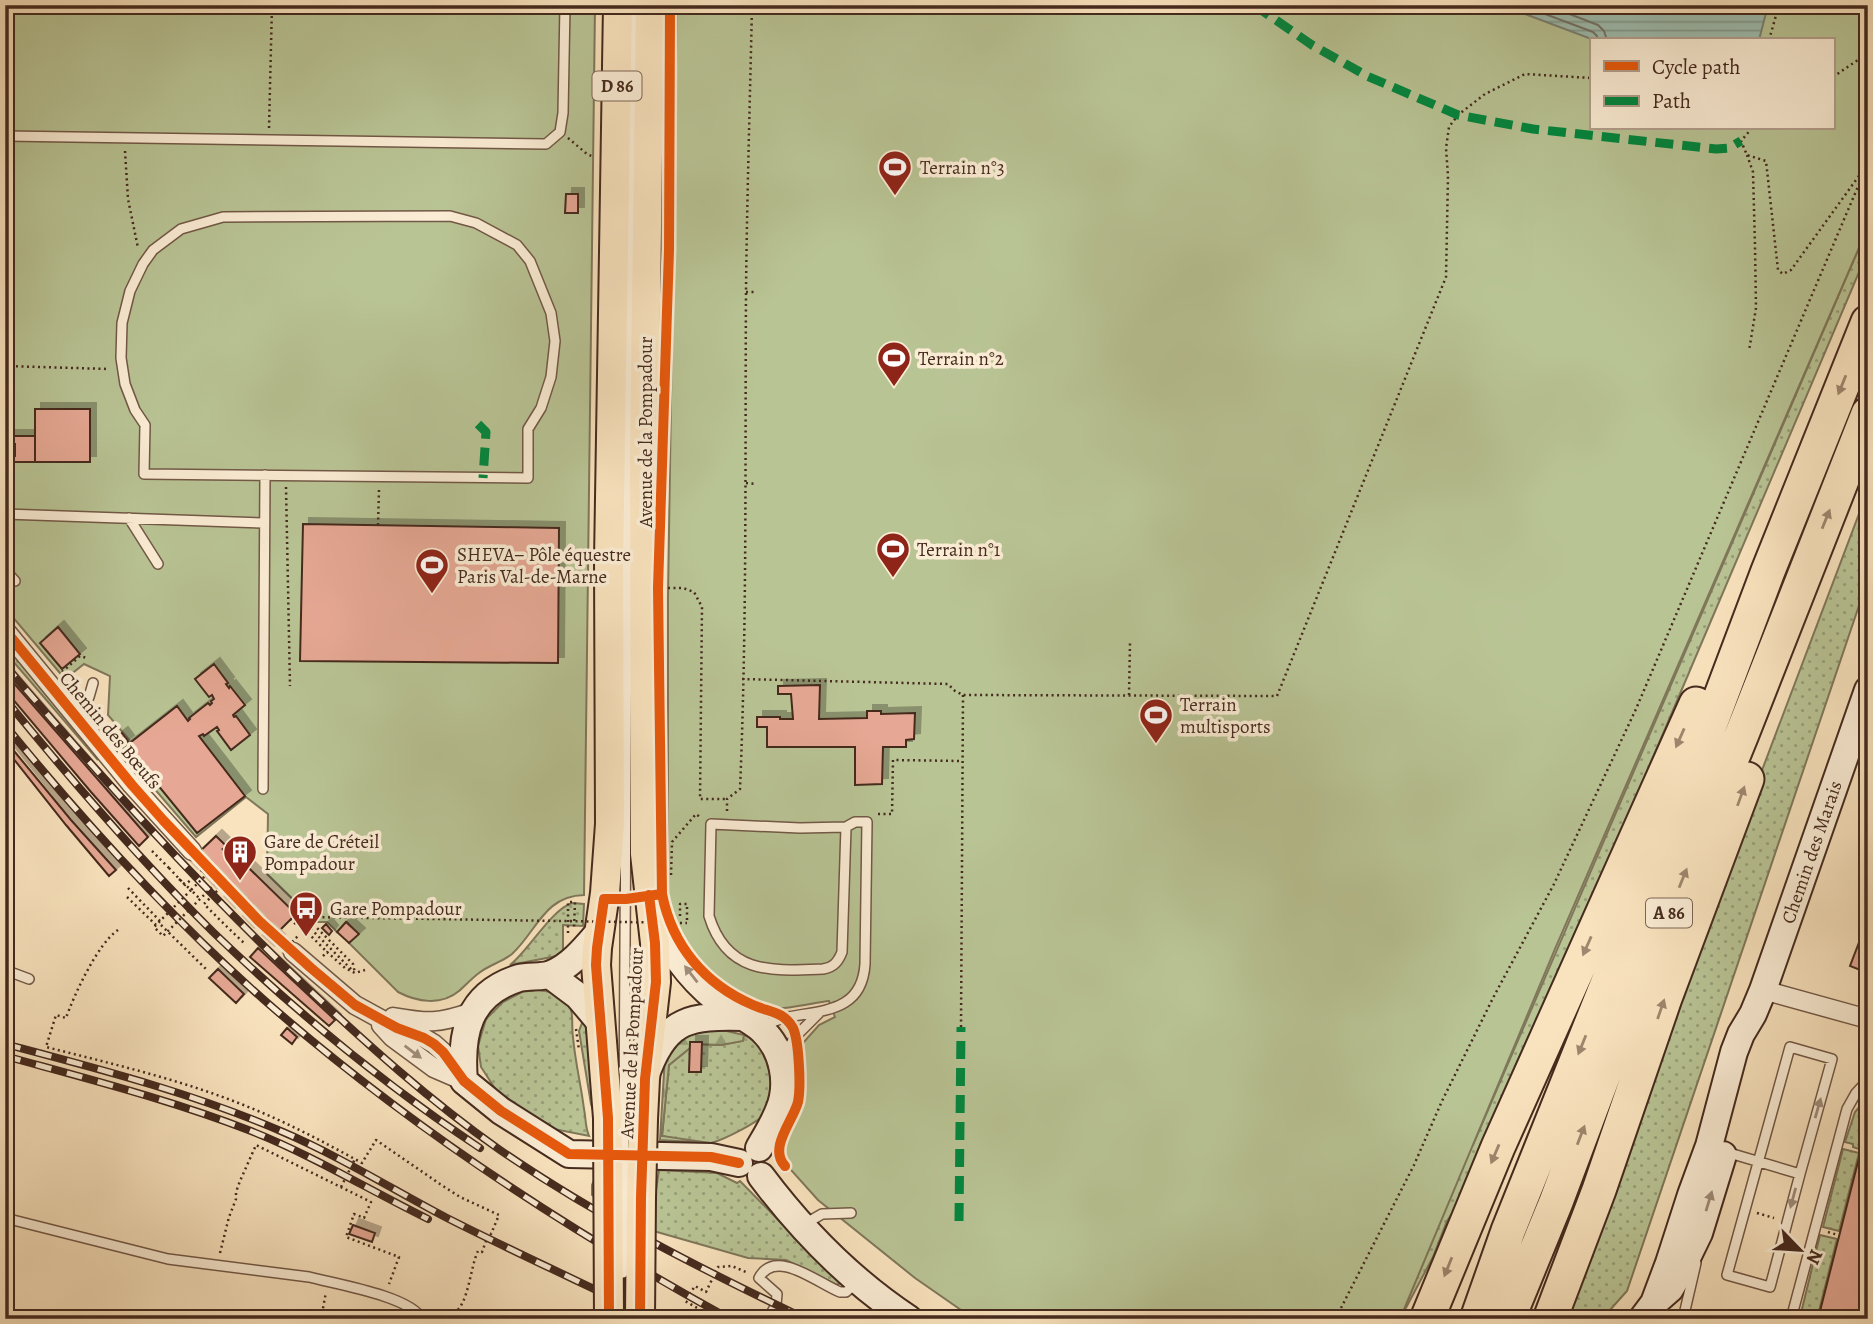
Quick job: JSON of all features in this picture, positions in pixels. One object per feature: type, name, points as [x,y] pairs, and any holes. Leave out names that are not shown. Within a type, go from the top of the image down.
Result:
[{"type":"highway","name":"A 86","points":[[1476,1319],[1508,1231],[1690,778],[1768,571],[1868,322]]},
{"type":"highway","name":"A 86","points":[[1508,1319],[1868,414]]},
{"type":"highway","points":[[1427,1319],[1469,1215],[1590,937],[1740,600],[1768,571]]},
{"type":"highway","points":[[1550,1319],[1665,998],[1800,635],[1801,583]]},
{"type":"main road","name":"Avenue de la Pompadour","points":[[618,5],[608,560],[610,824],[605,893],[580,924],[596,965],[604,1074],[625,1118],[641,1197],[640,1319]]},
{"type":"main road","name":"Avenue de la Pompadour","points":[[609,1319],[608,1195],[625,1118],[645,1079],[656,982],[658,905],[645,853],[644,450],[650,5]]},
{"type":"street","name":"Chemin des Bœufs","points":[[5,630],[132,785],[192,851]]},
{"type":"street","name":"Chemin des Marais","points":[[1648,1311],[1670,1289],[1699,1233],[1734,1052],[1758,1002],[1868,690]]},
{"type":"street","points":[[658,905],[661,932],[673,952],[698,983],[770,1039],[781,1061],[784,1078],[780,1109],[753,1162]]},
{"type":"street","points":[[464,1081],[463,1042],[472,1012],[496,988],[519,978],[550,975],[576,958],[580,924]]},
{"type":"street","points":[[293,953],[355,1005],[369,1012],[425,1023],[447,1021],[472,1012]]},
{"type":"street","points":[[550,975],[578,996],[600,1022]]},
{"type":"street","points":[[1758,1002],[1868,1019]]},
{"type":"street","points":[[369,1012],[392,1037],[434,1068],[464,1081],[501,1111],[569,1154],[711,1157],[753,1162],[801,1227],[857,1282],[909,1319]]},
{"type":"street","points":[[645,1079],[656,1049],[683,1022],[708,1016],[751,1022]]},
{"type":"street","name":"Chemin des Marais","points":[[1648,1311],[1670,1264],[1690,1195],[1716,1149]]},
{"type":"lane","points":[[5,136],[546,144],[560,132],[563,113],[565,5]]},
{"type":"lane","name":"Avenue de la Pompadour","points":[[622,1280],[633,5]]},
{"type":"lane","points":[[450,216],[496,232],[517,245],[530,261],[551,313],[555,341],[551,377],[541,408],[528,429],[528,478],[144,474],[145,425],[135,410],[125,384],[121,358],[122,323],[130,292],[143,264],[153,250],[180,229],[223,217],[450,216]]},
{"type":"lane","points":[[263,789],[265,475]]},
{"type":"lane","points":[[5,514],[263,523]]},
{"type":"lane","points":[[129,518],[158,564]]},
{"type":"lane","points":[[5,570],[15,580]]},
{"type":"lane","points":[[72,711],[89,697],[93,683]]},
{"type":"lane","points":[[751,1022],[832,1009],[852,998],[863,982],[867,822],[855,822],[846,827],[800,828],[711,824],[709,916],[713,929],[729,951],[754,966],[775,971],[830,968],[838,961],[842,952],[846,827]]},
{"type":"lane","points":[[5,970],[29,979]]},
{"type":"lane","points":[[781,1061],[795,1037],[819,1013]]},
{"type":"lane","points":[[1790,1047],[1832,1059],[1800,1174],[1770,1287],[1727,1275],[1790,1047]]},
{"type":"lane","points":[[1791,1319],[1847,1109],[1868,1080]]},
{"type":"lane","points":[[1716,1149],[1800,1174]]},
{"type":"lane","points":[[801,1227],[822,1214],[851,1213]]},
{"type":"lane","points":[[5,1218],[167,1259],[328,1282],[384,1297],[412,1308],[422,1319]]},
{"type":"lane","points":[[1682,1319],[1699,1251],[1699,1233]]},
{"type":"lane","points":[[772,1312],[777,1294],[759,1278],[768,1266],[800,1271],[840,1292],[846,1292],[857,1282]]},
{"type":"path","points":[[269,139],[272,5]]},
{"type":"path","points":[[658,588],[683,588],[694,592],[702,607],[700,799],[727,799],[740,789],[752,5]]},
{"type":"path","points":[[1770,38],[1779,5]]},
{"type":"path","points":[[1834,76],[1868,53]]},
{"type":"path","points":[[742,679],[948,684],[963,695],[1277,696],[1446,278],[1446,148],[1449,127],[1458,115],[1485,94],[1525,74],[1590,78]]},
{"type":"path","points":[[1749,351],[1756,308],[1753,173],[1741,141],[1750,130]]},
{"type":"path","points":[[560,132],[598,160]]},
{"type":"path","points":[[124,138],[128,200],[143,264]]},
{"type":"path","points":[[1747,155],[1766,161],[1778,270],[1783,274],[1791,270],[1868,163]]},
{"type":"path","points":[[1340,1308],[1414,1165],[1493,998],[1553,884],[1636,709],[1865,168]]},
{"type":"path","points":[[746,292],[755,292]]},
{"type":"path","points":[[5,366],[122,369]]},
{"type":"path","points":[[286,475],[290,686]]},
{"type":"path","points":[[378,525],[379,477]]},
{"type":"path","points":[[746,483],[756,484]]},
{"type":"path","points":[[1129,695],[1130,643]]},
{"type":"path","points":[[56,676],[80,656],[87,658]]},
{"type":"path","points":[[961,1027],[963,695]]},
{"type":"path","points":[[867,822],[872,815],[892,814],[893,760],[962,761]]},
{"type":"path","points":[[727,799],[727,826]]},
{"type":"path","points":[[671,878],[673,842],[696,814]]},
{"type":"path","points":[[152,851],[199,898]]},
{"type":"path","points":[[169,868],[186,885],[202,869],[219,889],[284,950],[298,936],[302,922]]},
{"type":"path","points":[[207,874],[154,927],[163,936],[216,883]]},
{"type":"path","points":[[128,888],[158,923]]},
{"type":"path","points":[[219,889],[204,904],[222,922]]},
{"type":"path","points":[[127,897],[168,931],[207,970]]},
{"type":"path","points":[[567,931],[568,902],[575,902],[580,924]]},
{"type":"path","points":[[302,922],[687,923],[687,904],[680,904]]},
{"type":"path","points":[[658,905],[674,932]]},
{"type":"path","points":[[212,912],[245,944]]},
{"type":"path","points":[[290,919],[312,923],[353,964],[355,973]]},
{"type":"path","points":[[302,922],[355,973]]},
{"type":"path","points":[[302,922],[327,951]]},
{"type":"path","points":[[118,930],[89,968],[66,1018],[56,1015],[46,1047],[202,1090],[297,1129],[362,1163],[376,1140],[440,1184],[499,1215],[482,1252],[478,1251],[474,1260],[461,1306],[453,1314],[437,1319]]},
{"type":"path","points":[[355,973],[365,971]]},
{"type":"path","points":[[217,1266],[237,1190],[256,1145],[371,1202],[364,1218],[354,1214],[346,1237],[399,1257],[384,1297]]},
{"type":"path","points":[[341,1187],[355,1159]]},
{"type":"path","points":[[716,1319],[685,1301],[695,1286],[706,1292],[718,1267],[732,1266],[759,1278]]},
{"type":"path","points":[[321,1319],[328,1282]]},
{"type":"green space","points":[[5,5],[595,5],[584,895],[559,901],[542,916],[512,954],[483,970],[452,996],[429,1001],[398,992],[349,943],[358,934],[347,922],[337,932],[327,922],[316,922],[267,874],[268,814],[246,797],[196,837],[121,750],[131,742],[108,715],[110,676],[84,664],[65,679],[5,608]]},
{"type":"green space","name":"Terrain multisports","points":[[677,5],[1868,5],[1868,227],[1555,949],[1400,1319],[974,1319],[915,1278],[818,1200],[787,1163],[784,1151],[786,1139],[796,1117],[802,1090],[800,1054],[803,1043],[819,1025],[835,1017],[829,1001],[775,1008],[738,995],[716,979],[690,951],[668,907],[668,597]]},
{"type":"green space","points":[[1868,227],[1868,251],[1654,755],[1456,1208],[1447,1221],[1433,1257],[1400,1319],[1430,1139],[1473,1145]]},
{"type":"green space","points":[[1868,490],[1868,579],[1627,1291],[1602,1319],[1561,1319],[1660,1040]]},
{"type":"green space","points":[[5,645],[61,710],[98,760],[5,652]]},
{"type":"green space","points":[[572,903],[584,904],[583,926],[563,925],[563,952],[557,956],[510,965],[556,914]]},
{"type":"green space","points":[[535,990],[559,995],[571,1008],[575,1055],[589,1136],[549,1128],[496,1090],[481,1067],[478,1046],[486,1019],[503,1002],[522,992]]},
{"type":"green space","points":[[585,1015],[594,1036],[600,1126],[599,1199],[592,1195],[592,1185],[597,1174],[598,1126],[591,1104],[579,1031]]},
{"type":"green space","points":[[718,1029],[744,1035],[743,1041],[721,1045],[695,1044],[669,1065],[662,1136],[710,1143],[660,1140],[665,1056],[689,1030]]},
{"type":"green space","points":[[744,1035],[758,1043],[769,1067],[772,1095],[764,1115],[733,1134],[711,1143],[662,1136],[669,1065],[695,1044],[721,1045],[742,1041]]},
{"type":"green space","points":[[1868,1097],[1868,1152],[1845,1142],[1855,1112]]},
{"type":"green space","points":[[1843,1149],[1859,1153],[1839,1231],[1823,1227]]},
{"type":"green space","points":[[659,1170],[717,1173],[737,1183],[740,1181],[840,1283],[837,1285],[786,1260],[748,1258],[650,1230]]},
{"type":"green space","points":[[1820,1235],[1837,1239],[1817,1319],[1801,1313]]},
{"type":"water","points":[[1501,5],[1768,5],[1760,38],[1590,38]]},
{"type":"building","points":[[566,194],[578,194],[578,213],[565,213]]},
{"type":"building","points":[[35,409],[90,409],[90,462],[35,462]]},
{"type":"building","points":[[5,436],[35,436],[35,462],[5,462],[5,455],[15,456],[15,444],[5,444]]},
{"type":"building","points":[[303,524],[559,528],[558,663],[300,661]]},
{"type":"building","points":[[58,627],[80,654],[62,669],[40,643]]},
{"type":"building","points":[[214,664],[229,688],[230,686],[245,705],[233,715],[250,735],[231,750],[217,727],[204,736],[199,736],[245,796],[197,833],[126,746],[177,706],[188,721],[208,703],[210,705],[214,699],[212,695],[209,697],[195,679]]},
{"type":"building","points":[[5,673],[148,837],[139,846],[5,690]]},
{"type":"building","points":[[820,685],[819,719],[867,718],[867,711],[881,711],[881,714],[915,713],[914,739],[906,740],[906,747],[883,747],[882,784],[855,785],[855,747],[767,747],[767,727],[757,727],[757,717],[793,719],[791,694],[778,694],[778,686]]},
{"type":"building","points":[[122,733],[128,741],[123,745],[117,737]]},
{"type":"building","points":[[5,740],[116,870],[109,876],[5,748]]},
{"type":"building","name":"Gare de Créteil Pompadour","points":[[216,836],[296,914],[273,937],[193,858]]},
{"type":"building","points":[[203,868],[222,887],[220,889],[201,870]]},
{"type":"building","points":[[346,922],[359,934],[349,943],[337,932]]},
{"type":"building","points":[[326,924],[332,931],[329,935],[322,928]]},
{"type":"building","points":[[1863,932],[1868,934],[1868,973],[1850,966]]},
{"type":"building","points":[[258,948],[335,1020],[329,1026],[250,957]]},
{"type":"building","points":[[218,969],[244,994],[236,1003],[209,978]]},
{"type":"building","points":[[287,1028],[297,1037],[292,1044],[281,1035]]},
{"type":"building","points":[[690,1042],[702,1042],[701,1072],[689,1072]]},
{"type":"building","points":[[1861,1150],[1868,1152],[1868,1319],[1818,1319]]},
{"type":"building","points":[[353,1225],[375,1233],[372,1242],[349,1234]]},
{"type":"tunnel","points":[[192,851],[259,921],[293,952]]},
{"type":"railway","points":[[5,665],[114,789],[227,909],[328,1008],[424,1092],[500,1150],[611,1219],[688,1261],[806,1319]]},
{"type":"railway","points":[[5,699],[106,818],[213,932],[342,1046],[410,1099],[480,1148]]},
{"type":"railway","points":[[5,725],[65,797],[194,935],[317,1045],[429,1131],[488,1172],[607,1248],[730,1319]]},
{"type":"railway","points":[[5,1044],[215,1105],[283,1132],[473,1231],[657,1319]]},
{"type":"railway","points":[[5,1056],[160,1100],[251,1131],[274,1140],[428,1219]]},
{"type":"marked path","points":[[1254,5],[1312,45],[1367,76],[1458,115],[1533,129],[1716,149],[1729,148],[1741,141]]},
{"type":"marked path","points":[[478,424],[486,432],[483,478]]},
{"type":"marked path","points":[[959,1221],[961,1027]]},
{"type":"cycle path","points":[[670,5],[669,250],[658,588],[662,894],[667,913],[682,946],[705,974],[735,996],[785,1018],[793,1028],[798,1053],[799,1095],[780,1143],[780,1159],[785,1166]]},
{"type":"cycle path","points":[[5,630],[163,820],[259,921],[355,1005],[434,1044],[464,1081],[501,1111],[569,1154],[711,1157],[739,1163]]},
{"type":"cycle path","points":[[609,1319],[608,1118],[597,948],[604,899],[662,894]]},
{"type":"cycle path","points":[[640,1319],[645,1079],[656,982],[655,943],[649,895]]},
{"type":"place","name":"Terrain n°3","points":[[895,197]]},
{"type":"place","name":"Terrain n°2","points":[[894,388]]},
{"type":"place","name":"Terrain n°1","points":[[893,579]]},
{"type":"place","name":"SHEVA– Pôle équestre Paris Val-de-Marne","points":[[432,595]]},
{"type":"place","name":"Terrain multisports","points":[[1156,745]]},
{"type":"place","name":"Gare de Créteil Pompadour","points":[[240,882]]},
{"type":"place","name":"Gare Pompadour","points":[[306,938]]}]
